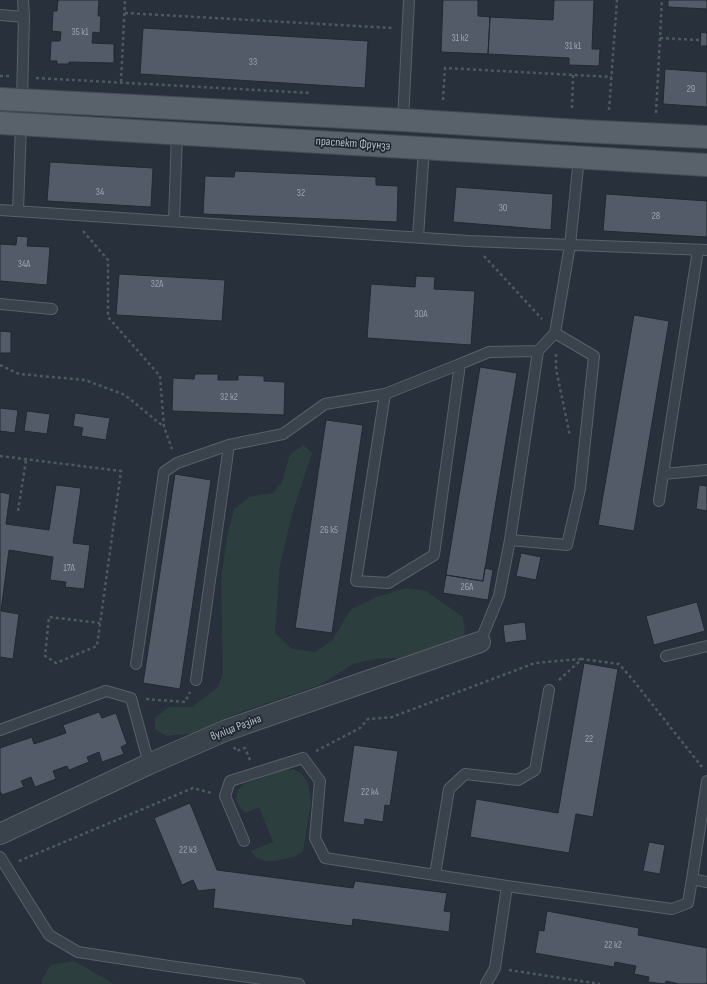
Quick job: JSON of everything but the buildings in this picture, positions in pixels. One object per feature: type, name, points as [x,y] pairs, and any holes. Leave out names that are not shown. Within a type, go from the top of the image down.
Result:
[{"type":"main road","points":[[0,99],[707,137]]},
{"type":"main road","name":"праспект Фрунзэ","points":[[10,123],[707,165]]},
{"type":"street","points":[[178,108],[178,133]]},
{"type":"street","name":"вуліца Разіна","points":[[0,834],[227,730],[480,642]]},
{"type":"lane","points":[[22,0],[24,17],[22,100]]},
{"type":"lane","points":[[403,120],[409,0]]},
{"type":"lane","points":[[0,15],[24,17]]},
{"type":"lane","points":[[10,123],[18,211]]},
{"type":"lane","points":[[174,221],[178,133]]},
{"type":"lane","points":[[418,237],[424,148]]},
{"type":"lane","points":[[480,642],[499,596],[510,540],[538,351],[556,333],[570,245],[578,158]]},
{"type":"lane","points":[[0,210],[418,237],[703,250],[659,501]]},
{"type":"lane","points":[[0,304],[52,309]]},
{"type":"lane","points":[[510,540],[567,545],[580,489],[594,356],[556,333]]},
{"type":"lane","points":[[136,664],[164,472],[177,463],[229,445],[284,434],[325,404],[385,394],[489,352],[538,351]]},
{"type":"lane","points":[[385,394],[356,581],[388,583],[434,555],[460,364]]},
{"type":"lane","points":[[196,680],[229,445]]},
{"type":"lane","points":[[663,474],[707,470]]},
{"type":"lane","points":[[666,656],[707,646]]},
{"type":"lane","points":[[435,875],[449,789],[465,774],[518,780],[535,770],[549,690]]},
{"type":"lane","points":[[0,730],[106,691],[131,698],[150,764]]},
{"type":"lane","points":[[244,841],[225,796],[230,781],[254,772],[303,758],[320,781],[314,838],[325,858],[507,886],[672,909],[688,903],[707,781]]},
{"type":"lane","points":[[0,857],[49,935],[78,952],[299,984]]},
{"type":"lane","points":[[692,879],[707,882]]},
{"type":"lane","points":[[486,984],[495,968],[507,886]]},
{"type":"path","points":[[121,82],[125,0]]},
{"type":"path","points":[[609,110],[617,0]]},
{"type":"path","points":[[656,113],[662,0]]},
{"type":"path","points":[[125,13],[408,28]]},
{"type":"path","points":[[660,38],[700,40]]},
{"type":"path","points":[[443,100],[445,68],[612,77]]},
{"type":"path","points":[[572,108],[573,75]]},
{"type":"path","points":[[68,214],[108,260],[108,317],[160,376],[164,427],[177,463]]},
{"type":"path","points":[[0,365],[19,374],[85,380],[125,395],[164,427]]},
{"type":"path","points":[[0,456],[121,471],[97,646],[56,663],[45,656],[49,617],[100,623]]},
{"type":"path","points":[[18,511],[26,460]]},
{"type":"path","points":[[549,690],[582,659]]},
{"type":"path","points":[[303,758],[360,728],[368,719],[392,717],[535,663],[582,659],[619,664],[702,768]]},
{"type":"path","points":[[131,698],[185,702],[196,680]]},
{"type":"path","points":[[227,730],[236,751],[245,748],[254,772]]},
{"type":"path","points":[[6,866],[192,788],[225,796]]},
{"type":"path","points":[[495,968],[600,984]]},
{"type":"shaded area","points":[[304,445],[312,453],[292,514],[280,565],[275,633],[292,649],[315,652],[332,641],[350,610],[377,597],[406,588],[426,591],[463,617],[465,635],[452,645],[418,657],[375,659],[353,664],[320,685],[238,713],[195,733],[166,736],[155,729],[155,718],[169,707],[192,707],[218,687],[223,673],[221,581],[227,537],[234,509],[249,497],[273,493],[282,482],[290,454]]},
{"type":"shaded area","points":[[282,770],[294,770],[301,773],[308,783],[311,803],[303,851],[294,857],[275,861],[265,861],[255,857],[251,851],[273,842],[259,807],[246,813],[240,808],[236,799],[238,790],[244,784]]},
{"type":"shaded area","points":[[74,961],[114,984],[42,984],[42,979],[51,965]]}]
